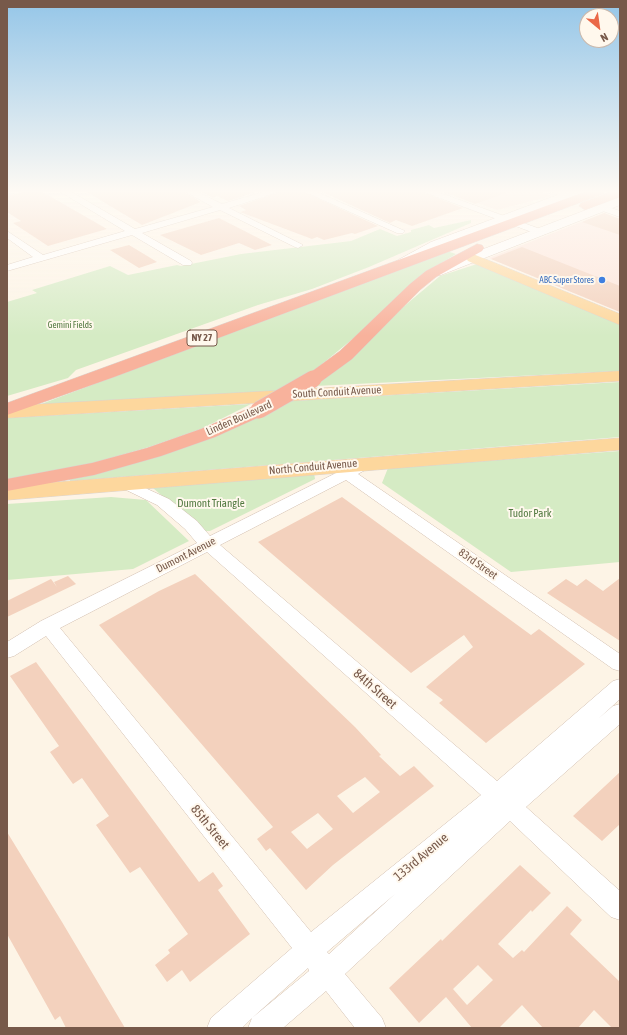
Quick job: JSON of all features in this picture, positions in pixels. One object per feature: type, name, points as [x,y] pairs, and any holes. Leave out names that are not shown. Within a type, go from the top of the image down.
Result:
[{"type":"highway","name":"NY 27","points":[[7,409],[113,372],[397,266],[463,239]]},
{"type":"highway","name":"Linden Boulevard","points":[[7,485],[94,469],[154,452],[208,432],[259,410],[313,379],[346,355],[415,287],[431,274],[468,256]]},
{"type":"main road","points":[[468,256],[620,320]]},
{"type":"main road","name":"South Conduit Avenue","points":[[7,412],[620,376]]},
{"type":"main road","name":"North Conduit Avenue","points":[[7,493],[122,483],[342,469],[367,463],[620,444]]},
{"type":"street","points":[[15,239],[41,258]]},
{"type":"street","points":[[7,268],[107,239]]},
{"type":"street","points":[[146,239],[187,263]]},
{"type":"street","points":[[288,239],[298,244]]},
{"type":"street","name":"Linden Boulevard","points":[[468,256],[510,239]]},
{"type":"street","name":"Dumont Avenue","points":[[7,651],[48,626],[208,544],[342,469]]},
{"type":"street","name":"83rd Street","points":[[342,469],[620,664]]},
{"type":"street","name":"84th Street","points":[[122,483],[147,493],[163,502],[191,525],[208,544],[503,801],[620,908]]},
{"type":"street","name":"85th Street","points":[[48,626],[372,1028]]},
{"type":"street","name":"133rd Avenue","points":[[262,1028],[327,973],[620,687]]},
{"type":"street","name":"133rd Avenue","points":[[221,1028],[309,950],[620,712]]},
{"type":"shaded area","points":[[537,239],[620,239],[620,312],[489,258]]},
{"type":"green space","name":"Gemini Fields","points":[[355,239],[433,239],[369,267],[312,289],[258,305],[76,370],[68,378],[7,396],[7,302],[37,293],[32,290],[110,266],[128,275],[241,254]]},
{"type":"green space","points":[[447,251],[456,254],[425,273],[361,332],[310,374],[280,391],[36,406]]},
{"type":"green space","points":[[477,264],[620,324],[620,371],[315,386],[350,358],[396,313],[440,276]]},
{"type":"green space","points":[[620,382],[620,437],[70,481],[71,477],[291,401]]},
{"type":"green space","points":[[251,404],[201,429],[149,447],[90,464],[7,480],[7,418]]},
{"type":"green space","name":"Tudor Park","points":[[620,451],[620,562],[511,572],[382,483],[388,468]]},
{"type":"green space","name":"Dumont Triangle","points":[[314,473],[315,479],[210,531],[205,531],[198,527],[153,488]]},
{"type":"green space","points":[[111,497],[146,500],[189,541],[133,569],[7,580],[7,504]]},
{"type":"building","points":[[38,239],[71,239],[48,246]]},
{"type":"building","points":[[169,239],[261,239],[272,245],[255,250],[239,243],[201,255]]},
{"type":"building","points":[[129,245],[157,262],[139,268],[110,250]]},
{"type":"building","points":[[522,247],[620,286],[620,312],[491,259]]},
{"type":"building","points":[[342,497],[531,635],[539,629],[585,664],[486,743],[439,703],[443,700],[426,687],[473,647],[464,635],[411,673],[258,542]]},
{"type":"building","points":[[195,574],[355,727],[381,755],[379,756],[400,776],[414,766],[434,786],[333,865],[306,890],[270,848],[266,851],[257,839],[273,827],[99,625],[159,591]],"holes":[[[365,777],[380,792],[353,813],[337,796]],[[318,813],[333,829],[307,849],[291,832]]]},
{"type":"building","points":[[68,576],[76,584],[7,617],[7,601],[51,579],[57,587],[54,582]]},
{"type":"building","points":[[620,578],[620,641],[547,593],[566,579],[577,586],[586,579],[603,591]]},
{"type":"building","points":[[36,662],[199,882],[213,872],[223,886],[218,890],[250,934],[190,982],[182,970],[167,982],[155,965],[170,953],[168,950],[188,934],[140,867],[130,873],[96,825],[109,816],[82,778],[73,784],[50,752],[59,746],[10,676]]},
{"type":"building","points":[[620,772],[620,824],[602,841],[573,816]]},
{"type":"building","points":[[7,832],[125,1028],[66,1028],[60,1016],[55,1020],[7,934]]},
{"type":"building","points":[[520,865],[551,893],[532,912],[531,910],[498,944],[513,958],[522,950],[524,952],[567,906],[582,920],[570,934],[620,982],[620,1028],[612,1028],[594,1010],[578,1028],[543,1028],[522,1005],[499,1028],[472,1028],[446,997],[419,1023],[389,988],[441,939],[442,941]],"holes":[[[478,965],[493,980],[467,1005],[453,989]]]},
{"type":"place","name":"ABC Super Stores","points":[[602,280]]}]
